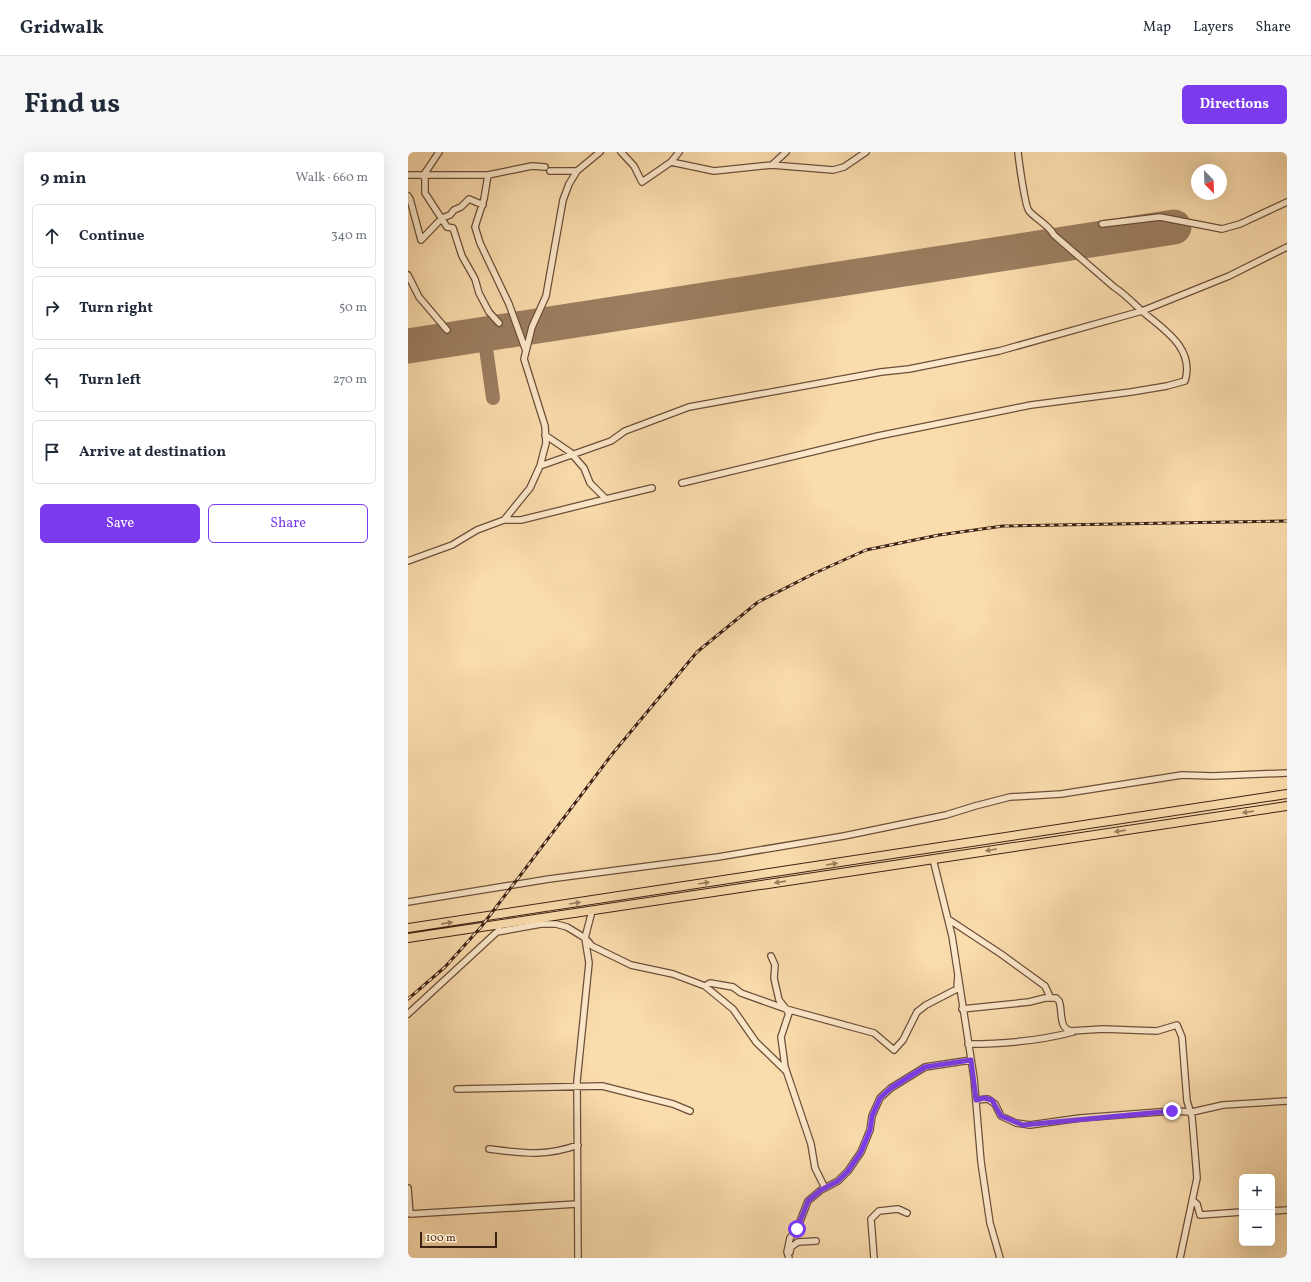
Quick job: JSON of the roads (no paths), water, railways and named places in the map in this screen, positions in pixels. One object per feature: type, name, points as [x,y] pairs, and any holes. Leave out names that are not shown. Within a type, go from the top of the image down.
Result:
[{"type":"highway","points":[[408,928],[1287,794]]},
{"type":"highway","points":[[408,938],[1287,806]]},
{"type":"street","points":[[439,152],[424,176],[425,193],[447,227],[453,228],[462,256],[475,279],[479,294],[489,312],[499,323]]},
{"type":"street","points":[[504,520],[519,504],[530,488],[540,466],[546,442],[545,426],[524,359],[532,327],[546,296],[563,200],[569,184],[578,171],[600,152]]},
{"type":"street","points":[[621,152],[634,166],[642,182],[671,162],[679,152]]},
{"type":"street","points":[[772,165],[786,152]]},
{"type":"street","points":[[671,162],[714,171],[772,165],[833,170],[844,167],[866,152]]},
{"type":"street","points":[[682,483],[886,434],[1031,406],[1131,392],[1185,381],[1186,364],[1183,352],[1168,332],[1142,311],[1028,210],[1025,202],[1018,152]]},
{"type":"street","points":[[408,175],[488,174],[532,166],[547,169],[578,171]]},
{"type":"street","points":[[488,174],[482,205],[475,227],[480,244],[509,304],[526,351]]},
{"type":"street","points":[[408,196],[421,240],[442,219],[450,215],[454,210],[461,207],[469,199],[482,205]]},
{"type":"street","points":[[1102,224],[1160,217],[1222,229],[1240,224],[1287,202]]},
{"type":"street","points":[[540,466],[611,441],[625,431],[689,408],[881,372],[909,369],[999,352],[1142,311],[1229,276],[1287,247]]},
{"type":"street","points":[[408,275],[419,297],[447,330]]},
{"type":"street","points":[[545,435],[572,454],[584,468],[590,483],[606,499]]},
{"type":"street","points":[[408,561],[452,545],[477,530],[504,520],[521,520],[652,488]]},
{"type":"street","points":[[408,902],[549,879],[718,857],[844,836],[946,815],[1010,797],[1062,794],[1182,775],[1213,776],[1287,773]]},
{"type":"street","points":[[933,859],[948,919],[958,974],[962,1009],[971,1060],[981,1162],[990,1223],[1000,1258]]},
{"type":"street","points":[[578,1258],[577,1086],[589,963],[585,938],[592,911]]},
{"type":"street","points":[[948,919],[1001,954],[1044,986],[1050,997]]},
{"type":"street","points":[[408,1014],[505,924]]},
{"type":"street","points":[[497,932],[541,924],[556,924],[567,927],[585,938],[592,946],[631,965],[673,974],[705,986],[733,1008],[756,1042],[786,1071]]},
{"type":"street","points":[[771,956],[774,965],[774,978],[779,1000],[789,1013],[781,1037],[786,1071],[796,1094],[811,1144],[815,1168],[825,1188]]},
{"type":"street","points":[[705,986],[710,983],[733,987],[741,993],[786,1009],[829,1019],[874,1033],[894,1050],[903,1040],[912,1018],[917,1012],[926,1005],[957,988],[958,974]]},
{"type":"street","points":[[962,1009],[1029,1002],[1050,997],[1059,1001],[1064,1028],[1071,1031],[1103,1029],[1157,1031],[1177,1025],[1182,1037],[1197,1178],[1180,1258]]},
{"type":"street","points":[[968,1044],[1003,1043],[1054,1038],[1079,1031]]},
{"type":"street","points":[[789,1258],[787,1252],[790,1238],[797,1229],[808,1201],[825,1188],[838,1181],[848,1171],[861,1152],[870,1130],[872,1116],[880,1098],[891,1088],[925,1067],[971,1060]]},
{"type":"street","points":[[457,1089],[602,1086],[672,1104],[690,1112]]},
{"type":"street","points":[[976,1100],[984,1098],[992,1100],[1001,1116],[1016,1123],[1030,1125],[1080,1118],[1172,1111],[1191,1112],[1223,1105],[1287,1101]]},
{"type":"street","points":[[489,1149],[536,1154],[564,1150],[578,1145]]},
{"type":"street","points":[[408,1188],[409,1214],[577,1204]]},
{"type":"street","points":[[1193,1201],[1197,1204],[1200,1215],[1239,1212]]},
{"type":"street","points":[[874,1258],[871,1219],[879,1211],[898,1210],[908,1213]]},
{"type":"street","points":[[1275,1211],[1287,1210]]},
{"type":"street","points":[[789,1258],[791,1247],[798,1242],[816,1241]]},
{"type":"railway","points":[[408,999],[445,967],[481,927],[613,753],[697,652],[758,602],[815,573],[866,550],[939,535],[1003,526],[1287,521]]}]
